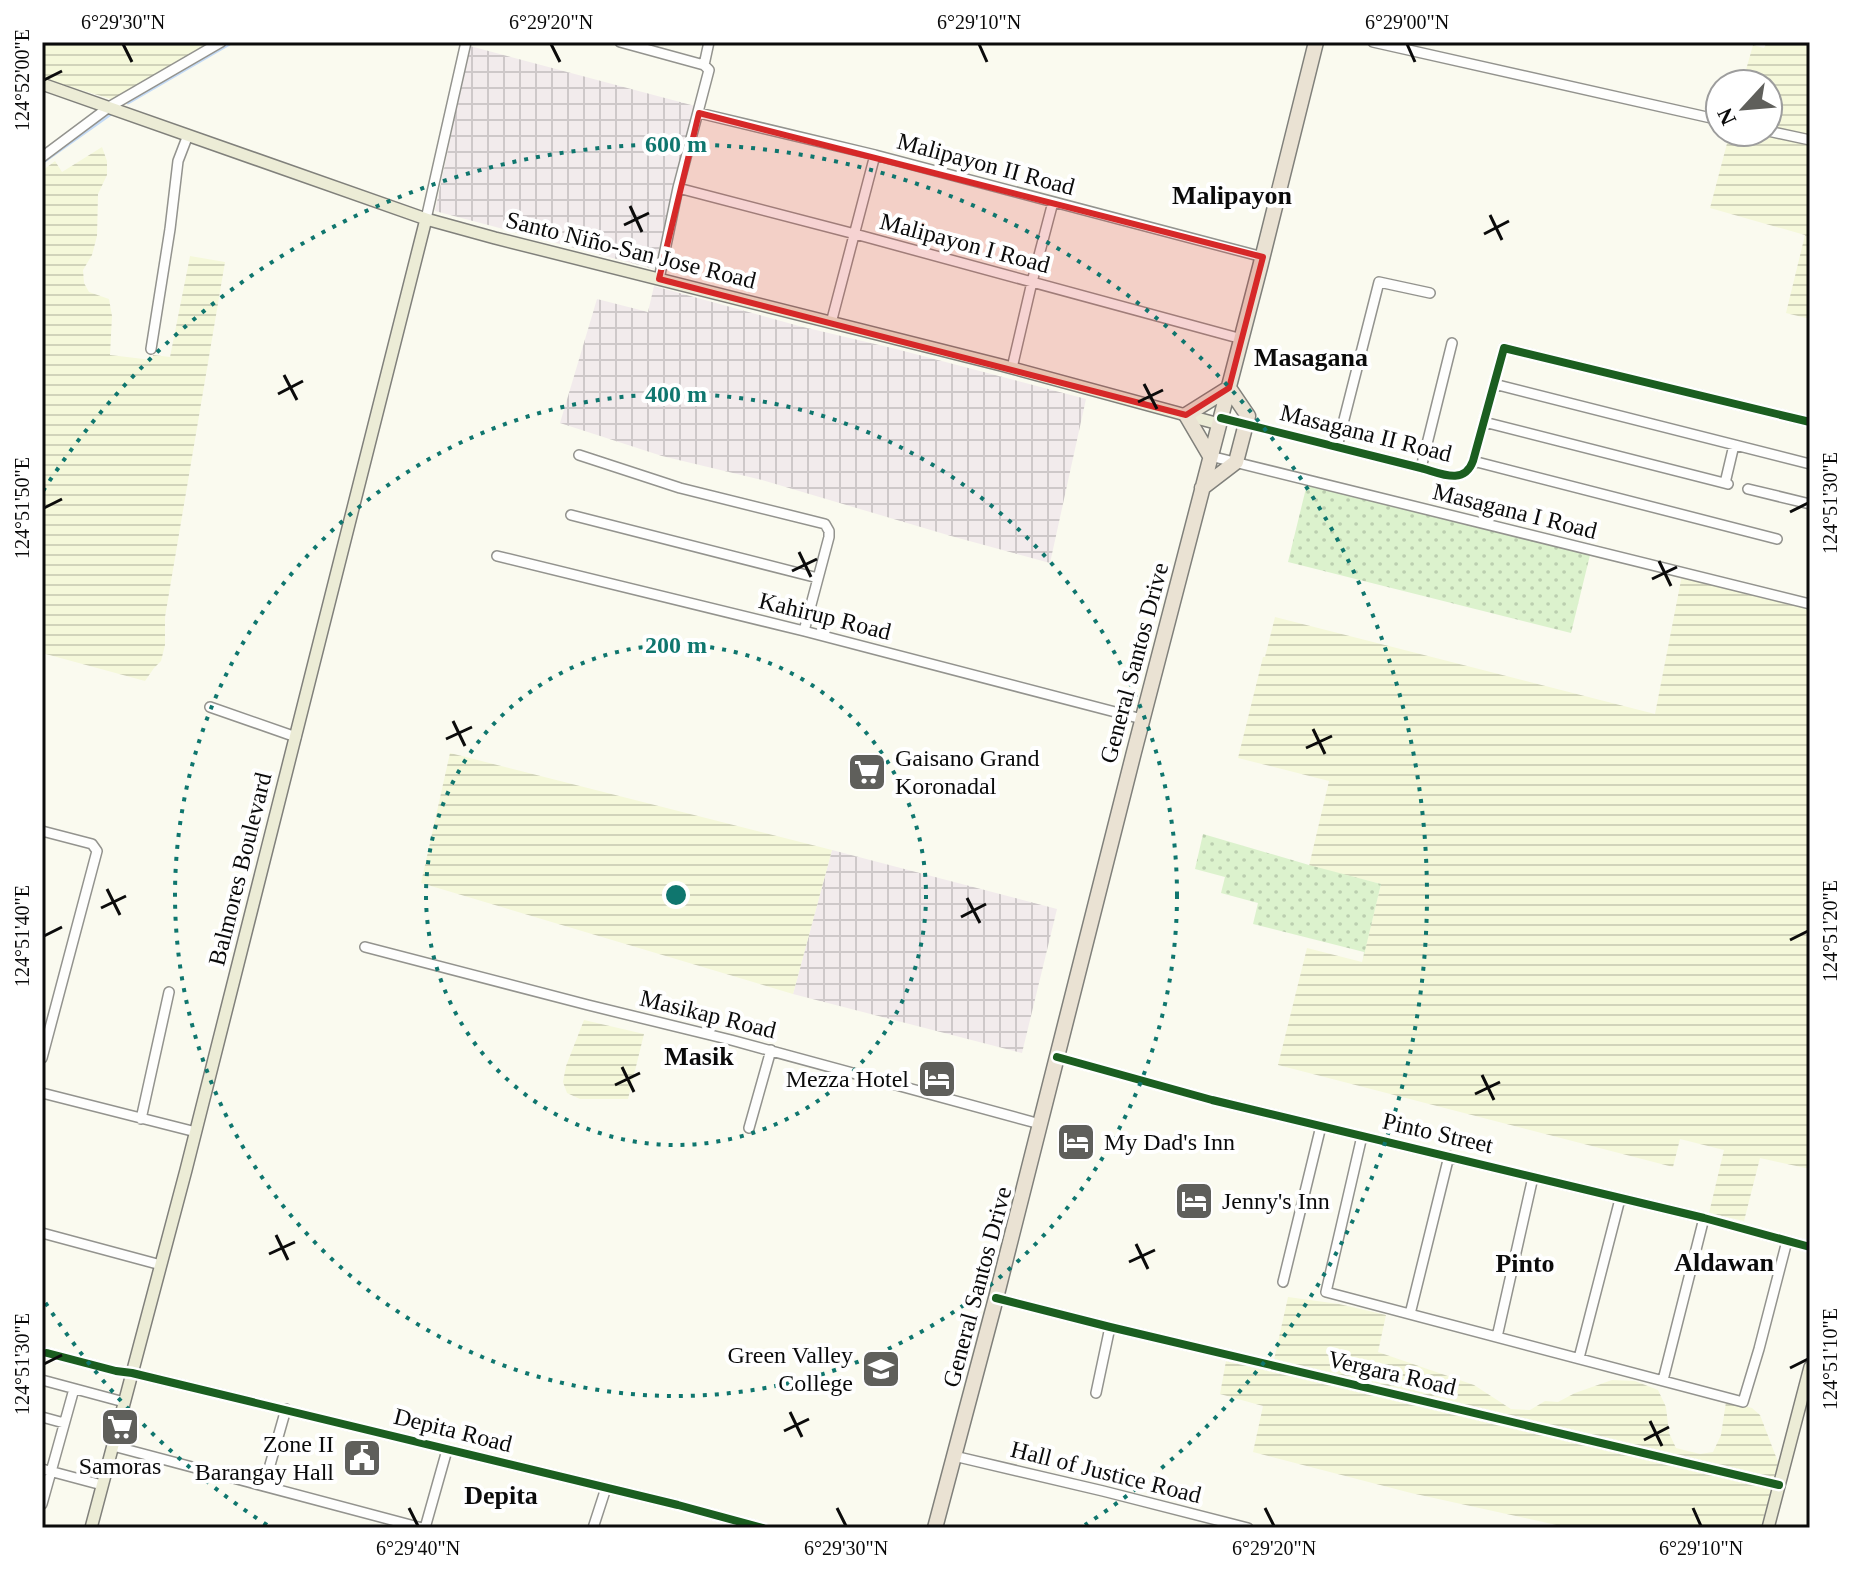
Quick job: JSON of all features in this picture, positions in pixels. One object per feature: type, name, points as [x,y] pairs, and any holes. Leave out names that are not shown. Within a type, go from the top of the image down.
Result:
[{"type":"highway","name":"General Santos Drive","points":[[935,1528],[1316,42]]},
{"type":"highway","points":[[1202,488],[1236,462],[1248,416],[1229,388],[1186,415],[1210,456]]},
{"type":"main road","name":"Santo Niño-San Jose Road","points":[[42,84],[426,219],[1186,415],[1220,421]]},
{"type":"main road","name":"Balmores Boulevard","points":[[91,1528],[196,1132],[426,219]]},
{"type":"main road","points":[[1768,1528],[1810,1367]]},
{"type":"street","points":[[42,157],[109,107],[221,42]]},
{"type":"street","points":[[426,219],[466,42]]},
{"type":"street","points":[[620,42],[704,65],[710,74],[678,188],[659,279]]},
{"type":"street","points":[[704,65],[709,42]]},
{"type":"street","points":[[1373,42],[1704,116]]},
{"type":"street","name":"Malipayon II Road","points":[[699,113],[875,155],[1263,257]]},
{"type":"street","points":[[1784,134],[1810,140]]},
{"type":"street","points":[[151,349],[178,161],[188,135]]},
{"type":"street","points":[[831,323],[875,155]]},
{"type":"street","name":"Malipayon I Road","points":[[678,188],[1242,339]]},
{"type":"street","points":[[1012,368],[1053,202]]},
{"type":"street","points":[[1337,447],[1379,282],[1430,293]]},
{"type":"street","points":[[1421,468],[1452,343]]},
{"type":"street","name":"Masagana II Road","points":[[1220,421],[1246,424],[1462,476],[1473,461],[1504,348],[1810,422]]},
{"type":"street","points":[[1494,384],[1810,464]]},
{"type":"street","points":[[1484,422],[1726,483],[1734,445]]},
{"type":"street","points":[[579,455],[680,488],[820,521],[828,527],[829,537],[804,631]]},
{"type":"street","name":"Masagana I Road","points":[[1210,456],[1810,604]]},
{"type":"street","points":[[1473,461],[1777,539]]},
{"type":"street","points":[[1748,489],[1810,504]]},
{"type":"street","points":[[571,515],[818,578]]},
{"type":"street","name":"Kahirup Road","points":[[497,556],[804,631],[1142,719]]},
{"type":"street","points":[[210,707],[296,737]]},
{"type":"street","points":[[42,831],[92,844],[97,851],[42,1058]]},
{"type":"street","name":"Masikap Road","points":[[365,947],[771,1050],[1040,1124]]},
{"type":"street","points":[[141,1119],[169,992]]},
{"type":"street","points":[[749,1128],[771,1050]]},
{"type":"street","name":"Pinto Street","points":[[1057,1057],[1212,1100],[1704,1218],[1810,1247]]},
{"type":"street","points":[[42,1093],[196,1132]]},
{"type":"street","points":[[1283,1282],[1321,1126]]},
{"type":"street","points":[[1362,1136],[1326,1292],[1743,1402],[1787,1241]]},
{"type":"street","points":[[1410,1314],[1449,1156]]},
{"type":"street","points":[[1497,1337],[1533,1177]]},
{"type":"street","points":[[1579,1358],[1620,1199]]},
{"type":"street","points":[[1663,1380],[1704,1218]]},
{"type":"street","points":[[42,1233],[161,1265]]},
{"type":"street","name":"Vergara Road","points":[[996,1298],[1779,1485]]},
{"type":"street","points":[[1096,1393],[1110,1327]]},
{"type":"street","name":"Depita Road","points":[[47,1353],[763,1528]]},
{"type":"street","points":[[42,1380],[124,1402]]},
{"type":"street","points":[[42,1504],[46,1470],[74,1389]]},
{"type":"street","points":[[264,1486],[286,1409]]},
{"type":"street","points":[[42,1417],[64,1423]]},
{"type":"street","points":[[113,1446],[423,1528],[447,1450]]},
{"type":"street","name":"Hall of Justice Road","points":[[954,1456],[1248,1528]]},
{"type":"street","points":[[46,1470],[102,1485]]},
{"type":"street","points":[[593,1528],[606,1488]]},
{"type":"highlighted area","points":[[699,113],[1263,257],[1229,388],[1186,415],[659,279]]},
{"type":"shaded area","points":[[470,46],[695,106],[654,269],[435,211]]},
{"type":"shaded area","points":[[654,286],[1086,399],[1050,563],[762,480],[662,456],[560,423],[597,299],[648,312]]},
{"type":"shaded area","points":[[832,850],[1057,909],[1022,1053],[793,994]]},
{"type":"green space","points":[[42,42],[214,42],[114,100],[42,78]]},
{"type":"green space","points":[[1767,42],[1810,42],[1810,319],[1786,313],[1805,235],[1710,208],[1726,148],[1784,148],[1784,68],[1747,68],[1753,45],[1764,48]]},
{"type":"green space","points":[[102,147],[107,161],[107,175],[98,194],[97,236],[92,255],[83,270],[84,283],[89,292],[109,299],[112,316],[110,355],[152,360],[153,355],[170,357],[190,256],[225,262],[165,617],[165,645],[161,661],[145,681],[42,653],[42,171],[55,161],[62,172]]},
{"type":"green space","points":[[1307,484],[1590,555],[1571,633],[1288,562]]},
{"type":"green space","points":[[1682,575],[1810,607],[1810,1169],[1760,1158],[1744,1221],[1709,1213],[1724,1150],[1680,1139],[1673,1167],[1278,1065],[1307,948],[1362,962],[1381,884],[1309,866],[1329,781],[1238,758],[1275,617],[1655,714]]},
{"type":"green space","points":[[450,753],[832,850],[793,994],[421,883]]},
{"type":"green space","points":[[1203,834],[1381,884],[1363,959],[1364,952],[1253,924],[1258,903],[1221,893],[1225,877],[1195,869]]},
{"type":"green space","points":[[584,1020],[644,1034],[628,1099],[580,1099],[567,1093],[563,1082],[566,1066]]},
{"type":"green space","points":[[1288,1297],[1386,1315],[1378,1352],[1474,1385],[1511,1409],[1530,1410],[1545,1401],[1558,1402],[1612,1380],[1635,1381],[1658,1390],[1666,1407],[1669,1433],[1676,1448],[1700,1454],[1713,1452],[1721,1435],[1726,1402],[1752,1408],[1760,1415],[1778,1462],[1761,1528],[1570,1528],[1411,1493],[1253,1452],[1263,1406],[1220,1394],[1228,1350],[1274,1360]]},
{"type":"waterway","points":[[128,103],[233,42]]},
{"type":"waterway","points":[[42,163],[111,114]]},
{"type":"cycle path","points":[[1221,418],[1443,475],[1458,476],[1469,469],[1473,461],[1504,348],[1810,422]]},
{"type":"cycle path","points":[[1057,1057],[1212,1100],[1704,1218],[1810,1247]]},
{"type":"cycle path","points":[[996,1298],[1779,1485]]},
{"type":"cycle path","points":[[47,1353],[763,1528]]},
{"type":"place","name":"Gaisano Grand Koronadal","points":[[867,772]]},
{"type":"place","name":"Mezza Hotel","points":[[937,1079]]},
{"type":"place","name":"My Dad's Inn","points":[[1076,1142]]},
{"type":"place","name":"Jenny's Inn","points":[[1194,1201]]},
{"type":"place","name":"Green Valley College","points":[[881,1369]]},
{"type":"place","name":"Samoras","points":[[120,1427]]},
{"type":"place","name":"Zone II Barangay Hall","points":[[362,1458]]},
{"type":"district","name":"Malipayon","points":[[1232,195]]},
{"type":"district","name":"Masagana","points":[[1311,357]]},
{"type":"district","name":"Masik","points":[[699,1056]]},
{"type":"district","name":"Aldawan","points":[[1724,1262]]},
{"type":"district","name":"Pinto","points":[[1525,1263]]},
{"type":"district","name":"Depita","points":[[501,1495]]}]
